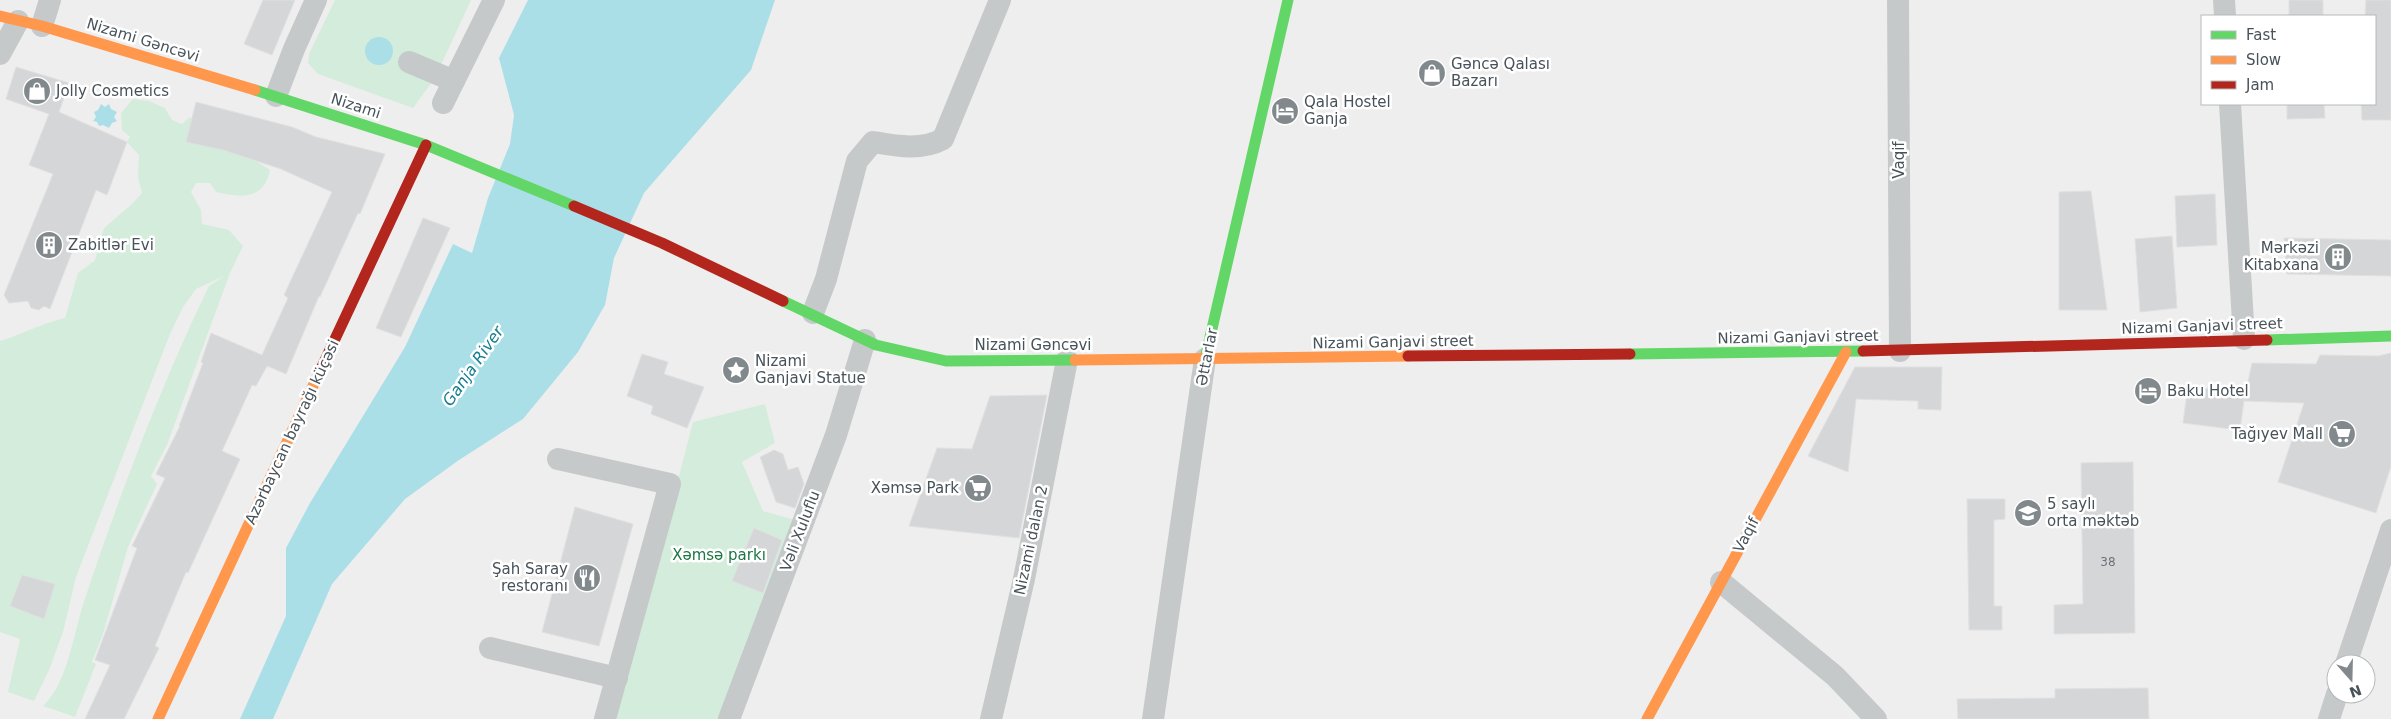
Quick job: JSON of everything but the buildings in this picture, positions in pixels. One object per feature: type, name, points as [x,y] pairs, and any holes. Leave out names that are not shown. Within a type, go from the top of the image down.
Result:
[{"type":"main road","name":"Əttarlar","points":[[1205,359],[1288,0]]},
{"type":"main road","name":"Nizami Gəncəvi","points":[[9,19],[42,26],[276,96]]},
{"type":"main road","name":"Nizami","points":[[276,96],[426,145],[662,243],[805,309]]},
{"type":"main road","name":"Azərbaycan bayrağı küçəsi","points":[[158,719],[426,145]]},
{"type":"main road","name":"Nizami Gəncəvi","points":[[805,309],[821,320],[876,345],[946,361],[1205,359]]},
{"type":"main road","name":"Nizami Ganjavi street","points":[[1205,359],[1900,351],[2391,336]]},
{"type":"main road","name":"Vaqif","points":[[1647,719],[1846,352]]},
{"type":"street","points":[[42,26],[50,0]]},
{"type":"street","points":[[276,96],[316,0]]},
{"type":"street","points":[[444,103],[494,0]]},
{"type":"street","points":[[805,309],[826,279],[857,161],[872,142],[902,147],[932,145],[942,139],[1000,0]]},
{"type":"street","name":"Vaqif","points":[[1898,0],[1900,351]]},
{"type":"street","points":[[2224,0],[2225,15]]},
{"type":"street","points":[[0,54],[9,19]]},
{"type":"street","points":[[409,62],[454,81]]},
{"type":"street","points":[[2230,105],[2244,339]]},
{"type":"street","name":"Vəli Xuluflu","points":[[729,719],[836,435],[865,340]]},
{"type":"street","name":"Əttarlar","points":[[1152,719],[1205,359]]},
{"type":"street","name":"Nizami dalan 2","points":[[991,719],[1024,579],[1067,360]]},
{"type":"street","points":[[558,459],[670,484],[605,719]]},
{"type":"street","points":[[2349,654],[2391,530]]},
{"type":"street","points":[[1721,582],[1835,676],[1876,719]]},
{"type":"street","points":[[490,648],[617,678]]},
{"type":"street","points":[[2329,719],[2334,704]]},
{"type":"green space","points":[[335,0],[471,0],[435,78],[413,108],[318,74],[308,63],[309,54]]},
{"type":"green space","points":[[133,99],[149,101],[165,108],[172,120],[182,124],[190,117],[195,123],[270,170],[263,187],[257,192],[250,194],[242,196],[216,192],[210,183],[196,183],[191,192],[201,210],[202,224],[229,230],[243,246],[230,273],[167,445],[151,476],[157,484],[128,547],[104,631],[92,662],[96,664],[75,717],[43,706],[51,697],[64,673],[96,566],[161,392],[209,286],[224,276],[196,289],[183,307],[170,334],[76,577],[63,632],[49,670],[34,701],[8,692],[20,639],[0,632],[0,341],[65,318],[78,273],[95,260],[104,228],[142,193],[138,178],[139,155],[127,142],[130,137],[122,130],[121,113]]},
{"type":"green space","name":"Xəmsə parkı","points":[[765,404],[775,443],[742,462],[763,511],[795,520],[720,719],[616,719],[693,422]]},
{"type":"water","name":"Ganja River","points":[[528,0],[775,0],[751,70],[644,193],[614,258],[605,305],[578,352],[523,419],[459,460],[405,499],[332,584],[273,719],[240,719],[286,616],[286,548],[310,503],[405,347],[453,244],[472,253],[488,198],[510,144],[514,115],[499,58]]},
{"type":"water","points":[[379,37],[389,41],[393,51],[389,61],[379,65],[369,61],[365,51],[369,41]]},
{"type":"water","points":[[101,104],[105,107],[109,104],[111,109],[117,112],[114,117],[117,121],[112,123],[109,128],[103,125],[99,126],[97,122],[93,121],[96,117],[94,112],[98,110]]},
{"type":"traffic: fast","points":[[1205,359],[1288,0]]},
{"type":"traffic: fast","points":[[255,90],[426,145],[574,206]]},
{"type":"traffic: fast","points":[[783,301],[876,345],[946,361],[1075,360]]},
{"type":"traffic: fast","points":[[2267,340],[2391,336]]},
{"type":"traffic: fast","points":[[1630,354],[1863,351]]},
{"type":"traffic: slow","points":[[0,16],[42,26],[255,90]]},
{"type":"traffic: slow","points":[[1647,719],[1846,352]]},
{"type":"traffic: slow","points":[[1075,360],[1408,356]]},
{"type":"traffic: slow","points":[[158,719],[320,371]]},
{"type":"traffic: jam","points":[[320,371],[426,145]]},
{"type":"traffic: jam","points":[[574,206],[662,243],[783,301]]},
{"type":"traffic: jam","points":[[1863,351],[2267,340]]},
{"type":"traffic: jam","points":[[1408,356],[1630,354]]},
{"type":"place","name":"Gəncə Qalası Bazarı","points":[[1432,73]]},
{"type":"place","name":"Jolly Cosmetics","points":[[37,91]]},
{"type":"place","name":"Qala Hostel Ganja","points":[[1285,111]]},
{"type":"place","name":"Zabitlər Evi","points":[[49,245]]},
{"type":"place","name":"Mərkəzi Kitabxana","points":[[2338,257]]},
{"type":"place","name":"Nizami Ganjavi Statue","points":[[736,370]]},
{"type":"place","name":"Baku Hotel","points":[[2148,391]]},
{"type":"place","name":"Tağıyev Mall","points":[[2342,434]]},
{"type":"place","name":"Xəmsə Park","points":[[978,488]]},
{"type":"place","name":"5 saylı orta məktəb","points":[[2028,513]]},
{"type":"place","name":"Şah Saray restoranı","points":[[587,578]]}]
